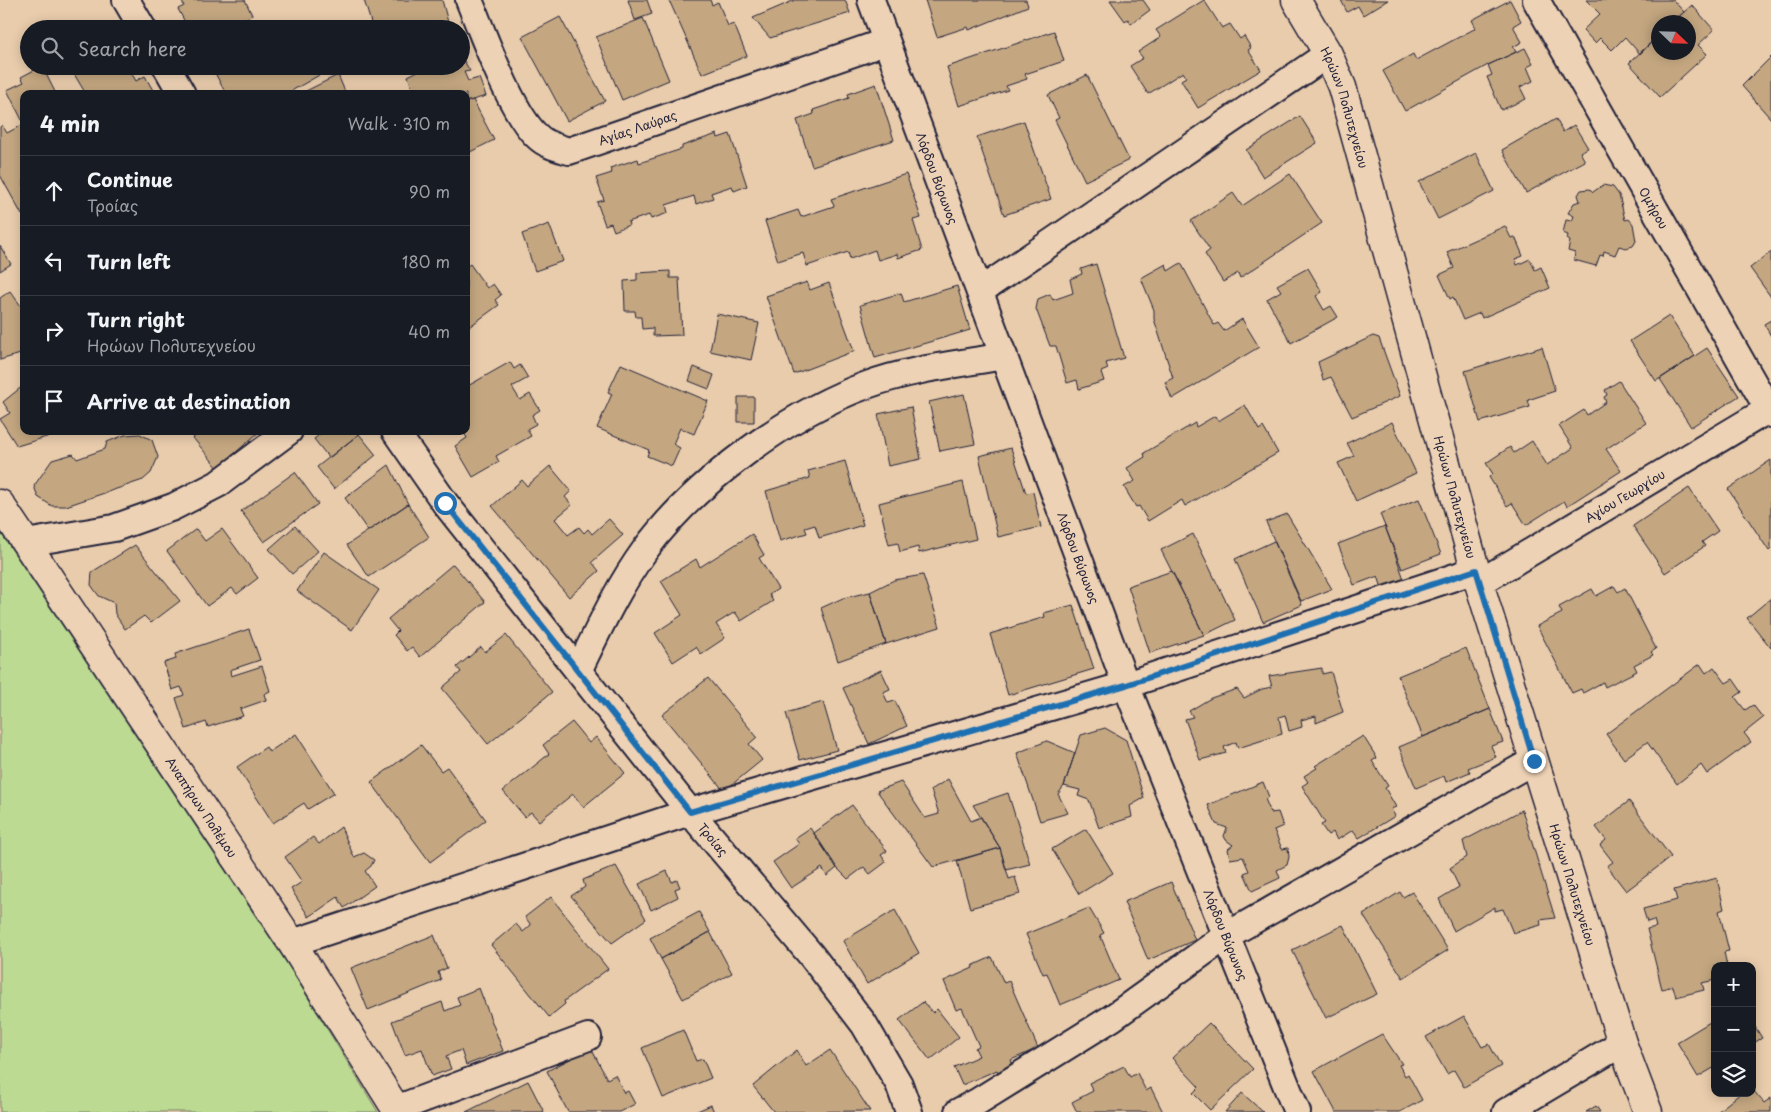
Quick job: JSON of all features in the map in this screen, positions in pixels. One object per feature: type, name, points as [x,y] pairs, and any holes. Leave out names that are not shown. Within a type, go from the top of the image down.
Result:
[{"type":"street","points":[[126,0],[138,20]]},
{"type":"street","name":"Αγίας Λαύρας","points":[[469,0],[495,63],[524,120],[538,138],[553,146],[569,151],[885,42]]},
{"type":"street","name":"Λόρδου Βύρωνος","points":[[871,0],[885,42],[980,291],[1126,685],[1297,1112]]},
{"type":"street","name":"Ηρώων Πολυτεχνείου","points":[[1296,0],[1328,54],[1342,87],[1354,125],[1411,344],[1477,576],[1622,1043],[1648,1112]]},
{"type":"street","name":"Ομήρου","points":[[1536,0],[1770,411]]},
{"type":"street","points":[[980,291],[1328,54]]},
{"type":"street","points":[[171,75],[180,90]]},
{"type":"street","points":[[578,668],[619,589],[646,549],[682,507],[719,473],[765,440],[831,400],[861,387],[911,373],[1004,356]]},
{"type":"street","name":"Αγίου Γεωργίου","points":[[292,943],[690,812],[1126,685],[1477,576],[1770,411]]},
{"type":"street","points":[[26,543],[114,528],[172,506],[218,484],[283,435]]},
{"type":"street","name":"Τροίας","points":[[398,435],[445,503],[578,668],[690,812],[811,955],[864,1024],[899,1084],[909,1112]]},
{"type":"street","name":"Αναπήρων Πολέμου","points":[[0,504],[292,943],[397,1110]]},
{"type":"street","points":[[958,1112],[1112,1018],[1226,936],[1534,761]]},
{"type":"street","points":[[397,1110],[588,1037]]},
{"type":"street","points":[[1506,1112],[1622,1043]]},
{"type":"green space","points":[[0,532],[288,965],[378,1112],[0,1112]]},
{"type":"building","points":[[181,0],[245,0],[252,15],[243,20],[184,20],[178,9],[184,6]]},
{"type":"building","points":[[364,0],[442,0],[447,20],[370,20]]},
{"type":"building","points":[[628,0],[647,0],[652,14],[635,20]]},
{"type":"building","points":[[669,0],[710,0],[712,5],[718,2],[728,26],[734,24],[747,56],[702,74]]},
{"type":"building","points":[[795,0],[845,0],[850,13],[770,38],[753,18]]},
{"type":"building","points":[[925,0],[1026,0],[1028,6],[969,30],[968,27],[937,37]]},
{"type":"building","points":[[1110,0],[1143,0],[1150,10],[1131,24],[1128,19],[1125,21]]},
{"type":"building","points":[[1204,0],[1222,28],[1230,24],[1240,39],[1244,36],[1251,48],[1248,50],[1261,70],[1198,108],[1181,80],[1186,77],[1183,72],[1148,94],[1130,66],[1143,58],[1138,52],[1161,37],[1156,30]]},
{"type":"building","points":[[1341,0],[1388,0],[1363,15],[1358,6],[1347,12]]},
{"type":"building","points":[[1510,0],[1521,21],[1513,26],[1522,42],[1513,47],[1516,52],[1488,65],[1405,111],[1383,71],[1413,54],[1416,60],[1476,28],[1472,20]]},
{"type":"building","points":[[1586,0],[1673,0],[1684,12],[1681,15],[1651,15],[1651,43],[1640,54],[1625,37],[1612,50],[1600,38],[1595,43],[1583,30],[1600,14]]},
{"type":"building","points":[[1692,5],[1714,30],[1698,45],[1707,54],[1660,97],[1629,63],[1651,43],[1651,60],[1696,60],[1696,15],[1681,15]]},
{"type":"building","points":[[560,17],[605,101],[567,121],[522,37]]},
{"type":"building","points":[[643,18],[669,80],[622,100],[596,37]]},
{"type":"building","points":[[1054,31],[1064,61],[1025,74],[1027,79],[1006,86],[1008,90],[959,106],[947,67]]},
{"type":"building","points":[[1525,48],[1533,64],[1527,67],[1533,81],[1520,87],[1526,99],[1501,110],[1487,77],[1492,75],[1488,65]]},
{"type":"building","points":[[1771,57],[1771,119],[1742,86]]},
{"type":"building","points":[[25,75],[46,75],[54,90],[20,90],[20,116],[7,90],[24,82],[21,77]]},
{"type":"building","points":[[75,75],[132,75],[136,81],[145,76],[153,90],[84,90]]},
{"type":"building","points":[[216,75],[319,75],[293,90],[224,90]]},
{"type":"building","points":[[338,75],[344,90],[308,90]]},
{"type":"building","points":[[465,75],[468,81],[479,78],[486,96],[470,101],[470,90],[413,90],[408,76]]},
{"type":"building","points":[[1087,75],[1129,160],[1085,181],[1055,120],[1059,118],[1048,95]]},
{"type":"building","points":[[876,84],[894,140],[812,166],[797,120],[814,114],[813,110],[849,98],[848,94]]},
{"type":"building","points":[[473,100],[494,140],[470,152],[470,101]]},
{"type":"building","points":[[1300,116],[1317,143],[1263,177],[1246,150]]},
{"type":"building","points":[[1556,119],[1563,132],[1574,125],[1588,148],[1580,152],[1585,161],[1526,193],[1502,150]]},
{"type":"building","points":[[1024,121],[1051,199],[1004,215],[977,137]]},
{"type":"building","points":[[2,125],[7,133],[20,126],[20,211],[0,175],[0,127]]},
{"type":"building","points":[[717,134],[718,138],[730,134],[747,186],[734,191],[732,186],[711,193],[713,198],[696,204],[694,196],[666,205],[668,213],[651,219],[649,215],[628,222],[629,225],[614,231],[611,223],[605,225],[597,202],[604,200],[596,178],[612,173],[610,168],[638,159],[639,163],[682,149],[682,146]]},
{"type":"building","points":[[1476,153],[1494,191],[1438,219],[1419,182]]},
{"type":"building","points":[[906,174],[921,218],[913,220],[922,250],[898,258],[897,254],[878,260],[875,250],[850,259],[848,252],[807,266],[803,253],[778,261],[765,221],[798,210],[801,217],[834,206],[831,199]]},
{"type":"building","points":[[1290,174],[1322,223],[1240,278],[1238,273],[1223,282],[1205,254],[1210,250],[1191,221],[1233,193],[1242,206]]},
{"type":"building","points":[[1603,185],[1613,187],[1619,195],[1625,220],[1629,219],[1633,224],[1636,241],[1633,246],[1626,248],[1619,246],[1615,255],[1604,251],[1603,256],[1600,255],[1596,266],[1574,260],[1575,253],[1568,251],[1570,241],[1567,239],[1568,235],[1563,233],[1566,220],[1572,221],[1574,216],[1568,213],[1574,203],[1580,201],[1578,195],[1581,190],[1590,189],[1593,192]]},
{"type":"building","points":[[549,224],[563,261],[535,271],[522,234]]},
{"type":"building","points":[[1505,226],[1511,238],[1515,237],[1523,256],[1515,259],[1517,265],[1530,259],[1535,270],[1541,267],[1550,288],[1482,318],[1480,313],[1463,320],[1453,297],[1450,299],[1439,275],[1454,268],[1447,252]]},
{"type":"building","points":[[0,246],[11,264],[0,271]]},
{"type":"building","points":[[1771,252],[1771,297],[1750,268]]},
{"type":"building","points":[[1181,263],[1214,325],[1218,323],[1224,331],[1242,319],[1259,347],[1172,399],[1165,382],[1173,378],[1154,319],[1154,310],[1141,278],[1166,264],[1168,271]]},
{"type":"building","points":[[470,264],[487,288],[493,284],[501,295],[495,300],[499,305],[470,326]]},
{"type":"building","points":[[1096,264],[1124,358],[1106,363],[1108,369],[1101,372],[1104,381],[1079,389],[1077,380],[1067,383],[1056,346],[1050,346],[1036,309],[1038,299],[1050,294],[1053,300],[1073,293],[1070,279],[1082,274],[1081,269]]},
{"type":"building","points":[[1308,268],[1322,292],[1316,296],[1324,310],[1331,306],[1338,317],[1291,343],[1267,299],[1281,291],[1277,285]]},
{"type":"building","points":[[670,271],[670,278],[679,278],[682,335],[653,336],[653,328],[642,329],[641,317],[636,317],[635,311],[625,311],[624,281],[637,280],[637,273]]},
{"type":"building","points":[[807,282],[810,290],[829,283],[854,351],[794,374],[766,296]]},
{"type":"building","points":[[957,286],[970,330],[875,358],[860,305],[901,293],[904,302]]},
{"type":"building","points":[[10,291],[20,305],[20,354],[0,360],[0,298]]},
{"type":"building","points":[[717,314],[759,323],[751,360],[710,351]]},
{"type":"building","points":[[1669,316],[1695,356],[1656,381],[1630,341]]},
{"type":"building","points":[[1771,320],[1771,336],[1764,324]]},
{"type":"building","points":[[1373,336],[1379,338],[1400,396],[1352,417],[1331,377],[1323,380],[1318,362]]},
{"type":"building","points":[[1542,347],[1555,391],[1528,400],[1530,407],[1480,422],[1465,371]]},
{"type":"building","points":[[1707,348],[1739,396],[1691,427],[1660,379]]},
{"type":"building","points":[[510,362],[514,369],[520,365],[528,378],[512,387],[520,400],[530,394],[540,410],[532,415],[536,424],[527,429],[531,436],[496,456],[499,462],[473,477],[455,446],[467,438],[465,435],[470,435],[470,385]]},
{"type":"building","points":[[621,364],[708,401],[694,434],[680,428],[673,444],[680,448],[672,466],[647,456],[649,450],[597,428],[612,394],[608,392]]},
{"type":"building","points":[[694,367],[714,375],[709,389],[689,381]]},
{"type":"building","points":[[1619,381],[1646,423],[1606,449],[1621,471],[1567,506],[1564,501],[1526,525],[1512,503],[1507,506],[1489,477],[1493,474],[1486,463],[1510,447],[1514,453],[1532,441],[1547,465],[1573,448],[1559,426],[1584,410],[1587,415],[1606,402],[1604,397],[1607,395],[1605,390]]},
{"type":"building","points":[[20,388],[20,435],[53,435],[17,446],[0,419],[10,413],[3,402]]},
{"type":"building","points":[[964,394],[975,444],[940,451],[929,402]]},
{"type":"building","points":[[738,397],[754,397],[754,422],[738,422]]},
{"type":"building","points":[[1245,405],[1259,430],[1263,427],[1278,453],[1185,506],[1182,500],[1148,521],[1139,506],[1136,507],[1124,487],[1135,481],[1127,468],[1145,457],[1144,453],[1195,423],[1196,427],[1215,416],[1218,421]]},
{"type":"building","points":[[911,407],[921,459],[888,466],[878,414]]},
{"type":"building","points":[[1392,422],[1416,473],[1356,501],[1338,463],[1354,456],[1347,443]]},
{"type":"building","points":[[125,435],[142,435],[152,440],[158,457],[151,473],[143,480],[66,506],[52,506],[38,497],[34,486],[52,460],[73,454],[77,459],[105,449],[107,442]]},
{"type":"building","points":[[196,435],[255,435],[218,468],[193,438]]},
{"type":"building","points":[[319,435],[358,435],[329,458],[314,439]]},
{"type":"building","points":[[358,435],[360,435],[376,455],[334,489],[317,467]]},
{"type":"building","points":[[1011,448],[1026,493],[1033,492],[1041,527],[998,537],[979,456]]},
{"type":"building","points":[[1771,460],[1771,549],[1769,551],[1728,489]]},
{"type":"building","points":[[845,461],[863,525],[819,538],[815,525],[805,528],[807,533],[780,541],[766,491],[810,478],[808,471]]},
{"type":"building","points":[[389,465],[408,504],[368,531],[345,498]]},
{"type":"building","points":[[550,466],[571,491],[565,497],[572,505],[555,519],[568,535],[579,527],[584,533],[588,529],[592,534],[609,519],[623,535],[592,562],[599,571],[569,597],[492,506],[522,480],[527,486]]},
{"type":"building","points":[[295,472],[318,504],[264,542],[241,511]]},
{"type":"building","points":[[963,482],[976,539],[919,553],[918,547],[900,552],[898,543],[889,545],[879,503]]},
{"type":"building","points":[[1689,488],[1718,531],[1702,542],[1705,546],[1665,573],[1633,526]]},
{"type":"building","points":[[1419,499],[1441,554],[1402,569],[1380,514]]},
{"type":"building","points":[[408,504],[429,537],[369,577],[347,545]]},
{"type":"building","points":[[1287,514],[1332,589],[1301,601],[1266,522]]},
{"type":"building","points":[[295,526],[318,551],[292,574],[269,549]]},
{"type":"building","points":[[1385,526],[1404,579],[1382,588],[1378,576],[1354,585],[1338,544]]},
{"type":"building","points":[[196,529],[205,541],[222,529],[258,578],[237,594],[232,588],[207,606],[167,551]]},
{"type":"building","points":[[752,534],[764,555],[759,558],[778,589],[769,595],[773,601],[741,621],[735,612],[716,624],[725,638],[701,654],[696,647],[673,662],[655,633],[682,615],[661,581],[696,559],[700,567]]},
{"type":"building","points":[[1193,534],[1235,620],[1204,635],[1161,550]]},
{"type":"building","points":[[1274,541],[1302,605],[1263,622],[1235,559]]},
{"type":"building","points":[[135,545],[180,601],[151,623],[144,616],[125,629],[115,614],[114,603],[99,596],[91,585],[92,572]]},
{"type":"building","points":[[324,552],[379,590],[352,630],[297,591]]},
{"type":"building","points":[[453,564],[485,602],[420,657],[412,647],[407,651],[394,635],[398,631],[388,619]]},
{"type":"building","points":[[1172,571],[1204,635],[1150,653],[1128,586]]},
{"type":"building","points":[[923,575],[940,627],[886,644],[870,592],[894,580]]},
{"type":"building","points":[[1614,586],[1618,592],[1625,588],[1656,649],[1651,652],[1653,655],[1634,665],[1637,671],[1605,687],[1603,682],[1583,693],[1581,689],[1572,693],[1537,626],[1562,613],[1559,607],[1592,589],[1596,596]]},
{"type":"building","points":[[870,592],[886,644],[838,661],[821,608],[843,598]]},
{"type":"building","points":[[1771,598],[1771,648],[1747,618]]},
{"type":"building","points":[[1073,605],[1094,669],[1008,695],[990,634],[1045,617],[1044,613]]},
{"type":"building","points":[[249,629],[260,660],[230,670],[231,676],[262,666],[270,691],[264,694],[266,700],[240,709],[243,716],[208,727],[206,722],[186,729],[176,698],[184,695],[181,687],[172,690],[164,663],[176,659],[175,654]]},
{"type":"building","points":[[506,635],[552,692],[488,744],[442,688],[461,672],[457,667],[481,647],[485,652]]},
{"type":"building","points":[[1466,648],[1490,709],[1423,737],[1398,676]]},
{"type":"building","points":[[1700,664],[1706,673],[1714,667],[1726,683],[1733,679],[1742,692],[1735,697],[1745,710],[1753,705],[1763,718],[1744,733],[1751,742],[1707,774],[1701,765],[1677,784],[1647,742],[1624,759],[1606,734]]},
{"type":"building","points":[[1322,668],[1322,674],[1331,672],[1343,712],[1316,723],[1316,716],[1301,720],[1302,727],[1289,731],[1285,715],[1279,717],[1282,734],[1238,748],[1236,742],[1224,747],[1226,753],[1200,760],[1185,719],[1193,717],[1189,711],[1211,698],[1237,689],[1244,698],[1262,689],[1272,687],[1269,676]]},
{"type":"building","points":[[881,670],[890,689],[883,692],[888,703],[895,701],[907,726],[869,744],[843,688]]},
{"type":"building","points":[[708,678],[757,737],[749,744],[762,760],[724,791],[662,715]]},
{"type":"building","points":[[823,702],[837,750],[800,760],[786,713]]},
{"type":"building","points":[[1490,709],[1503,742],[1491,746],[1496,757],[1468,768],[1470,772],[1446,782],[1444,776],[1416,788],[1399,747]]},
{"type":"building","points":[[572,722],[589,743],[596,737],[625,773],[583,807],[573,794],[539,821],[531,812],[525,817],[503,791],[549,754],[543,745]]},
{"type":"building","points":[[1105,728],[1126,740],[1144,798],[1130,806],[1132,817],[1099,828],[1089,800],[1078,796],[1080,790],[1064,786],[1081,735]]},
{"type":"building","points":[[296,734],[334,793],[308,809],[304,803],[273,823],[237,767],[266,747],[269,752]]},
{"type":"building","points":[[1363,736],[1377,758],[1372,761],[1388,786],[1385,788],[1396,807],[1391,809],[1395,816],[1359,838],[1353,830],[1337,840],[1333,832],[1328,835],[1321,825],[1325,823],[1302,786],[1308,782],[1304,776],[1317,768],[1315,766]]},
{"type":"building","points":[[1047,741],[1075,753],[1064,786],[1058,794],[1068,813],[1040,821],[1017,753]]},
{"type":"building","points":[[421,745],[441,771],[447,767],[486,820],[430,862],[371,782]]},
{"type":"building","points":[[948,779],[971,821],[981,817],[1000,848],[933,867],[877,791],[901,782],[925,818],[939,814],[931,790]]},
{"type":"building","points":[[1263,782],[1269,797],[1265,799],[1271,813],[1278,812],[1283,826],[1274,830],[1282,849],[1288,848],[1289,857],[1287,865],[1277,870],[1280,878],[1252,891],[1244,873],[1249,871],[1243,857],[1230,859],[1228,849],[1233,845],[1224,836],[1227,828],[1216,824],[1208,805]]},
{"type":"building","points":[[1008,793],[1030,864],[1006,870],[1000,848],[973,805]]},
{"type":"building","points":[[1629,801],[1671,857],[1626,891],[1607,866],[1613,862],[1600,845],[1606,840],[1596,827]]},
{"type":"building","points":[[852,805],[887,851],[881,855],[886,862],[870,874],[864,867],[848,879],[837,868],[814,833]]},
{"type":"building","points":[[1522,810],[1555,918],[1540,920],[1541,925],[1513,933],[1503,909],[1495,911],[1495,907],[1454,931],[1439,899],[1459,887],[1450,868],[1467,857],[1463,841]]},
{"type":"building","points":[[341,827],[354,857],[364,853],[374,860],[365,871],[375,886],[344,908],[338,897],[309,917],[291,889],[302,882],[285,857],[313,837],[319,844]]},
{"type":"building","points":[[810,828],[837,868],[827,876],[822,868],[791,888],[773,862],[799,844],[795,838]]},
{"type":"building","points":[[1086,829],[1113,873],[1079,894],[1052,849]]},
{"type":"building","points":[[1000,848],[1009,879],[1015,877],[1020,894],[970,908],[957,861]]},
{"type":"building","points":[[616,866],[646,919],[612,943],[571,896],[585,887],[583,880]]},
{"type":"building","points":[[667,871],[672,882],[677,880],[680,887],[675,889],[678,897],[651,910],[639,884]]},
{"type":"building","points":[[1717,878],[1724,909],[1719,911],[1729,951],[1724,952],[1726,962],[1711,962],[1711,981],[1702,983],[1704,990],[1676,997],[1673,986],[1662,989],[1647,929],[1656,927],[1654,920],[1647,922],[1643,909],[1677,900],[1674,890]]},
{"type":"building","points":[[1171,882],[1195,940],[1148,960],[1124,902]]},
{"type":"building","points":[[1400,892],[1403,897],[1412,892],[1448,950],[1403,978],[1363,915]]},
{"type":"building","points":[[551,897],[608,969],[564,1001],[565,1004],[549,1017],[491,945],[516,924],[523,932],[531,925],[525,917]]},
{"type":"building","points":[[1089,908],[1104,933],[1100,935],[1119,980],[1060,1005],[1047,973],[1043,974],[1026,934]]},
{"type":"building","points":[[895,910],[919,953],[867,984],[843,941]]},
{"type":"building","points":[[699,912],[710,932],[661,959],[650,938]]},
{"type":"building","points":[[1343,925],[1377,994],[1326,1018],[1292,950]]},
{"type":"building","points":[[710,932],[732,973],[683,999],[661,959]]},
{"type":"building","points":[[434,935],[447,968],[438,972],[441,980],[368,1010],[351,968]]},
{"type":"building","points":[[992,957],[1004,983],[1009,981],[1038,1048],[1011,1060],[1014,1068],[999,1074],[997,1070],[962,1085],[954,1067],[979,1056],[975,1048],[979,1046],[962,1008],[956,1010],[944,981]]},
{"type":"building","points":[[479,988],[503,1051],[466,1065],[461,1050],[446,1056],[451,1069],[432,1076],[422,1049],[405,1055],[392,1021],[442,1002],[445,1011],[460,1005],[457,997]]},
{"type":"building","points":[[923,1002],[933,1013],[937,1009],[959,1037],[930,1060],[899,1020]]},
{"type":"building","points":[[1464,1016],[1482,1047],[1489,1044],[1501,1066],[1464,1087],[1454,1070],[1447,1074],[1426,1037]]},
{"type":"building","points":[[1711,1021],[1711,1069],[1698,1077],[1677,1042]]},
{"type":"building","points":[[1209,1023],[1253,1069],[1210,1110],[1193,1093],[1199,1087],[1172,1058]]},
{"type":"building","points":[[1756,1028],[1762,1038],[1756,1042]]},
{"type":"building","points":[[683,1030],[696,1061],[703,1059],[711,1078],[663,1098],[642,1048]]},
{"type":"building","points":[[1382,1034],[1402,1064],[1399,1065],[1405,1076],[1408,1074],[1422,1100],[1400,1112],[1336,1112],[1314,1071]]},
{"type":"building","points":[[591,1048],[607,1079],[615,1075],[624,1093],[628,1091],[635,1104],[619,1112],[568,1112],[547,1071]]},
{"type":"building","points":[[797,1050],[806,1066],[830,1050],[870,1111],[774,1112],[753,1086]]},
{"type":"building","points":[[1124,1066],[1130,1077],[1137,1073],[1146,1091],[1151,1088],[1163,1112],[1077,1112],[1072,1102],[1093,1091],[1089,1083]]},
{"type":"building","points":[[528,1081],[544,1112],[466,1112]]},
{"type":"building","points":[[1242,1093],[1263,1112],[1225,1112]]},
{"type":"building","points":[[1756,1094],[1764,1103],[1771,1098],[1771,1112],[1717,1112],[1736,1097],[1756,1097]]},
{"type":"building","points":[[711,1105],[714,1112],[695,1112]]},
{"type":"building","points":[[1596,1106],[1600,1112],[1586,1112]]},
{"type":"route","points":[[445,503],[578,668],[690,812],[1126,685],[1476,570],[1534,761]]}]
